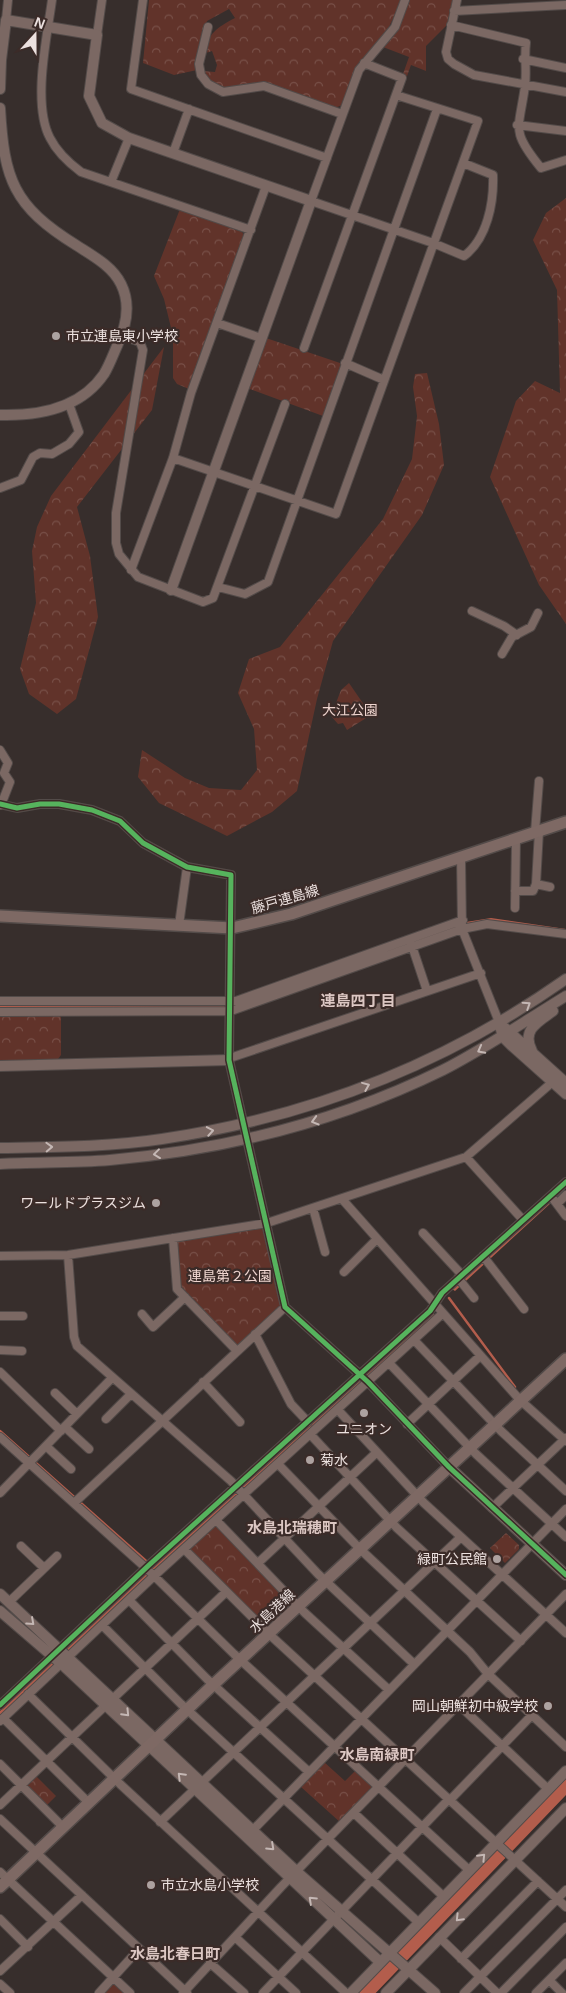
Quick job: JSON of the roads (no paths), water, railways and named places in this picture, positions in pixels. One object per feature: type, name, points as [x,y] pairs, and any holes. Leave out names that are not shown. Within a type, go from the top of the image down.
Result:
[{"type":"main road","name":"藤戸連島線","points":[[0,916],[232,928],[291,914],[566,822]]},
{"type":"main road","name":"水島港線","points":[[3,1879],[36,1852],[214,1684],[566,1359]]},
{"type":"street","points":[[0,89],[0,60],[8,0]]},
{"type":"street","points":[[52,0],[42,82],[44,115],[49,138],[65,159],[81,172],[251,230]]},
{"type":"street","points":[[102,0],[89,96],[102,123],[128,138],[433,243],[464,256],[476,247],[494,196],[493,175],[463,163]]},
{"type":"street","points":[[143,0],[131,89],[327,158]]},
{"type":"street","points":[[171,590],[359,70],[395,27],[405,0]]},
{"type":"street","points":[[457,0],[446,52],[448,59],[474,75],[566,92]]},
{"type":"street","points":[[454,11],[566,5]]},
{"type":"street","points":[[6,20],[97,35]]},
{"type":"street","points":[[451,25],[526,43],[523,60],[525,83],[517,125],[524,146],[541,168],[566,160]]},
{"type":"street","points":[[208,28],[198,64],[201,75],[208,84],[223,92],[264,86],[342,114]]},
{"type":"street","points":[[523,60],[566,68]]},
{"type":"street","points":[[304,348],[402,78],[364,63]]},
{"type":"street","points":[[173,458],[336,514],[478,121],[396,95]]},
{"type":"street","points":[[0,108],[6,167],[16,190],[40,220],[58,234],[100,260],[113,272],[126,297],[127,312],[122,336],[105,373],[82,397],[69,404],[44,412],[19,415],[0,414]]},
{"type":"street","points":[[173,153],[188,109]]},
{"type":"street","points":[[218,587],[245,594],[268,582],[436,109]]},
{"type":"street","points":[[517,125],[566,132]]},
{"type":"street","points":[[111,182],[128,138]]},
{"type":"street","points":[[131,570],[173,458],[191,393],[266,186]]},
{"type":"street","points":[[217,324],[261,338]]},
{"type":"street","points":[[122,336],[140,342],[143,350],[116,512],[116,542],[119,554],[138,577],[203,602],[213,598],[285,404]]},
{"type":"street","points":[[345,363],[384,380]]},
{"type":"street","points":[[0,488],[21,480],[33,457],[40,453],[52,454],[69,444],[79,432],[69,404]]},
{"type":"street","points":[[472,611],[517,635]]},
{"type":"street","points":[[502,654],[509,640],[531,627],[538,613]]},
{"type":"street","points":[[0,750],[8,763],[4,773],[10,782],[0,804],[17,808],[40,804],[59,804],[92,810],[120,821],[143,843],[187,867],[231,875],[230,1059],[285,1307],[363,1378],[449,1467],[566,1575]]},
{"type":"street","points":[[515,891],[533,891],[536,884],[539,781]]},
{"type":"street","points":[[515,908],[516,839]]},
{"type":"street","points":[[461,857],[463,924],[499,1022],[507,1034],[559,1081]]},
{"type":"street","points":[[180,926],[187,867]]},
{"type":"street","points":[[536,884],[550,887]]},
{"type":"street","points":[[0,1012],[231,1010],[463,924],[487,924],[566,934]]},
{"type":"street","points":[[411,943],[427,991]]},
{"type":"street","points":[[0,1001],[231,1001],[411,943]]},
{"type":"street","points":[[0,1066],[230,1059],[481,973]]},
{"type":"street","points":[[0,1148],[108,1145],[152,1140],[244,1124],[314,1105],[352,1092],[440,1056],[499,1022],[566,979]]},
{"type":"street","points":[[0,1164],[108,1160],[209,1147],[321,1119],[388,1094],[442,1070],[507,1034],[566,996]]},
{"type":"street","points":[[534,1054],[528,1044],[528,1032],[535,1024],[566,1002]]},
{"type":"street","points":[[507,1034],[534,1054],[559,1081],[566,1094]]},
{"type":"street","points":[[0,1256],[68,1255],[267,1223],[466,1156],[559,1081]]},
{"type":"street","points":[[466,1156],[523,1220]]},
{"type":"street","points":[[0,1705],[60,1656],[128,1595],[150,1570],[184,1549],[216,1520],[240,1490],[278,1464],[338,1410],[363,1378],[389,1363],[414,1340],[461,1280],[485,1259],[523,1220],[566,1182]]},
{"type":"street","points":[[556,1204],[566,1195]]},
{"type":"street","points":[[551,1196],[566,1216]]},
{"type":"street","points":[[342,1199],[520,1400],[565,1439],[492,1508]]},
{"type":"street","points":[[313,1208],[324,1252]]},
{"type":"street","points":[[423,1233],[474,1298]]},
{"type":"street","points":[[173,1238],[177,1288],[237,1351]]},
{"type":"street","points":[[344,1272],[377,1239]]},
{"type":"street","points":[[68,1255],[74,1337],[78,1346],[240,1490],[326,1581],[414,1664]]},
{"type":"street","points":[[485,1259],[524,1309]]},
{"type":"street","points":[[142,1314],[154,1327],[185,1297]]},
{"type":"street","points":[[76,1501],[285,1307]]},
{"type":"street","points":[[89,1803],[2,1720],[28,1694],[60,1656],[102,1625],[150,1570],[240,1490],[308,1422],[363,1378],[430,1312],[438,1309]]},
{"type":"street","points":[[0,1316],[23,1316]]},
{"type":"street","points":[[255,1334],[292,1404],[308,1422]]},
{"type":"street","points":[[414,1340],[494,1424],[566,1491]]},
{"type":"street","points":[[0,1350],[22,1350]]},
{"type":"street","points":[[407,1424],[480,1356]]},
{"type":"street","points":[[389,1363],[469,1448],[566,1537]]},
{"type":"street","points":[[0,1372],[63,1429],[89,1449]]},
{"type":"street","points":[[0,1494],[112,1378]]},
{"type":"street","points":[[203,1382],[240,1422]]},
{"type":"street","points":[[55,1393],[77,1414]]},
{"type":"street","points":[[106,1419],[130,1394]]},
{"type":"street","points":[[338,1410],[418,1496],[566,1633]]},
{"type":"street","points":[[310,1434],[391,1521],[521,1641]]},
{"type":"street","points":[[0,1437],[31,1461],[76,1501],[150,1570],[241,1660],[469,1870]]},
{"type":"street","points":[[46,1446],[71,1469]]},
{"type":"street","points":[[258,1563],[376,1453]]},
{"type":"street","points":[[278,1464],[360,1549],[470,1652],[488,1674],[566,1747]]},
{"type":"street","points":[[249,1834],[566,1509]]},
{"type":"street","points":[[216,1520],[299,1606],[389,1690]]},
{"type":"street","points":[[160,1822],[461,1537]]},
{"type":"street","points":[[21,1546],[44,1568]]},
{"type":"street","points":[[184,1549],[269,1634],[566,1907]]},
{"type":"street","points":[[9,1602],[57,1556]]},
{"type":"street","points":[[0,1805],[226,1592]]},
{"type":"street","points":[[0,1594],[60,1656],[293,1876],[337,1915],[399,1960],[431,1992]]},
{"type":"street","points":[[0,1819],[185,1992],[259,1911],[566,1594]]},
{"type":"street","points":[[128,1595],[172,1643],[309,1772]]},
{"type":"street","points":[[0,1611],[60,1656]]},
{"type":"street","points":[[102,1625],[188,1710],[418,1922]]},
{"type":"street","points":[[28,1694],[160,1822],[303,1951],[346,1993]]},
{"type":"street","points":[[459,1704],[548,1789]]},
{"type":"street","points":[[263,1993],[532,1715]]},
{"type":"street","points":[[0,1764],[63,1827]]},
{"type":"street","points":[[386,1993],[399,1960],[418,1922],[469,1870],[498,1844],[566,1771]]},
{"type":"street","points":[[351,1993],[380,1962],[399,1960],[439,1938],[513,1858],[566,1808]]},
{"type":"street","points":[[354,1813],[444,1896]]},
{"type":"street","points":[[3,1879],[55,1922],[130,1993]]},
{"type":"street","points":[[461,1959],[538,1881]]},
{"type":"street","points":[[464,1993],[566,1890]]},
{"type":"street","points":[[0,1971],[82,1895]]},
{"type":"street","points":[[337,1915],[348,1932],[380,1962]]},
{"type":"street","points":[[0,1919],[28,1947]]},
{"type":"street","points":[[439,1938],[499,1993],[566,1927]]},
{"type":"street","points":[[348,1932],[399,1960]]},
{"type":"street","points":[[235,1937],[296,1993]]},
{"type":"street","points":[[99,1993],[139,1949]]},
{"type":"street","points":[[210,1963],[244,1993]]},
{"type":"street","points":[[536,1993],[566,1963]]},
{"type":"street","points":[[549,1980],[562,1993]]},
{"type":"street","points":[[0,1984],[10,1993]]},
{"type":"waterway","points":[[449,1298],[515,1387]]},
{"type":"waterway","points":[[0,1431],[154,1568]]},
{"type":"waterway","points":[[366,1993],[566,1785]]},
{"type":"waterway","points":[[402,1961],[566,1792]]},
{"type":"waterway","points":[[372,1993],[398,1965]]},
{"type":"place","name":"市立連島東小学校","points":[[56,336]]},
{"type":"place","name":"ワールドプラスジム","points":[[156,1203]]},
{"type":"place","name":"ユニオン","points":[[364,1413]]},
{"type":"place","name":"菊水","points":[[310,1460]]},
{"type":"place","name":"緑町公民館","points":[[497,1559]]},
{"type":"place","name":"岡山朝鮮初中級学校","points":[[548,1706]]},
{"type":"place","name":"市立水島小学校","points":[[151,1885]]},
{"type":"district","name":"連島四丁目","points":[[358,1001]]},
{"type":"district","name":"水島北瑞穂町","points":[[292,1528]]},
{"type":"district","name":"水島南緑町","points":[[377,1755]]},
{"type":"district","name":"水島北春日町","points":[[175,1954]]},
{"type":"park label","name":"大江公園","points":[[350,710]]},
{"type":"park label","name":"連島第２公園","points":[[230,1276]]}]
